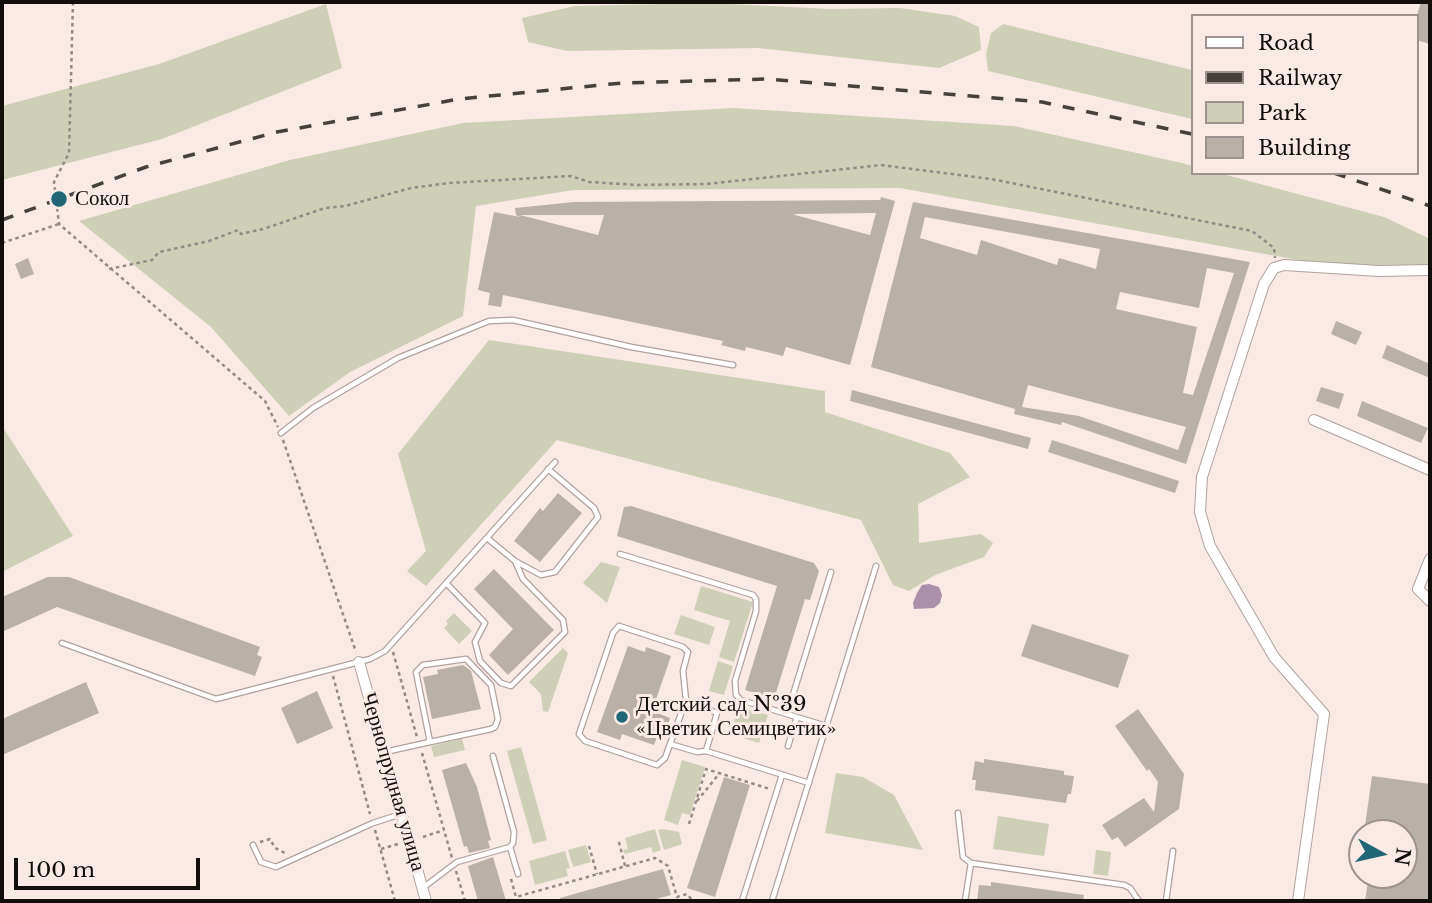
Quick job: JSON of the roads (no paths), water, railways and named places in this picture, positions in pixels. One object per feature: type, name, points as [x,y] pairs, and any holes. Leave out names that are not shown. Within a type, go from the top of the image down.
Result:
[{"type":"street","points":[[1298,901],[1324,714],[1283,670],[1210,546],[1203,526],[1199,498],[1202,477],[1264,284],[1274,268],[1284,265],[1378,271],[1430,270]]},
{"type":"street","points":[[1314,419],[1430,470]]},
{"type":"street","points":[[1430,559],[1419,583],[1423,597],[1430,601]]},
{"type":"street","name":"Чернопрудная улица","points":[[359,662],[426,901]]},
{"type":"lane","points":[[281,433],[313,408],[398,358],[489,321],[513,320],[631,347],[733,365]]},
{"type":"lane","points":[[62,643],[216,699],[379,656],[555,462]]},
{"type":"lane","points":[[486,538],[515,561],[541,575],[552,575],[596,523],[598,517],[594,508],[548,470]]},
{"type":"lane","points":[[620,554],[756,599],[756,611],[734,689],[741,700],[826,726]]},
{"type":"lane","points":[[446,583],[485,623],[475,642],[480,662],[501,683],[511,686],[565,632],[562,620],[523,579],[515,561]]},
{"type":"lane","points":[[772,901],[876,566]]},
{"type":"lane","points":[[787,714],[831,572]]},
{"type":"lane","points":[[624,627],[687,649],[683,671],[685,700],[670,744],[662,763],[657,765],[581,738],[580,728],[616,628],[624,627]]},
{"type":"lane","points":[[385,752],[491,729],[498,724],[491,685],[466,659],[423,665],[416,671],[430,742]]},
{"type":"lane","points":[[685,700],[717,713],[706,751]]},
{"type":"lane","points":[[788,746],[797,717]]},
{"type":"lane","points":[[670,744],[697,752],[706,751],[809,783]]},
{"type":"lane","points":[[493,756],[514,832],[510,847],[518,874]]},
{"type":"lane","points":[[742,901],[782,775]]},
{"type":"lane","points":[[958,813],[963,857],[971,863],[1124,885],[1130,888],[1139,901]]},
{"type":"lane","points":[[253,845],[264,864],[276,867],[402,814]]},
{"type":"lane","points":[[423,888],[454,864],[510,847]]},
{"type":"lane","points":[[1166,901],[1173,851]]},
{"type":"lane","points":[[965,901],[971,863]]},
{"type":"railway","points":[[2,220],[146,167],[277,132],[459,99],[622,83],[766,79],[1042,102],[1190,134]]},
{"type":"railway","points":[[1340,175],[1430,206]]},
{"type":"place","name":"Сокол","points":[[59,199]]},
{"type":"place","name":"Детский сад №39 «Цветик Семицветик»","points":[[622,717]]}]
